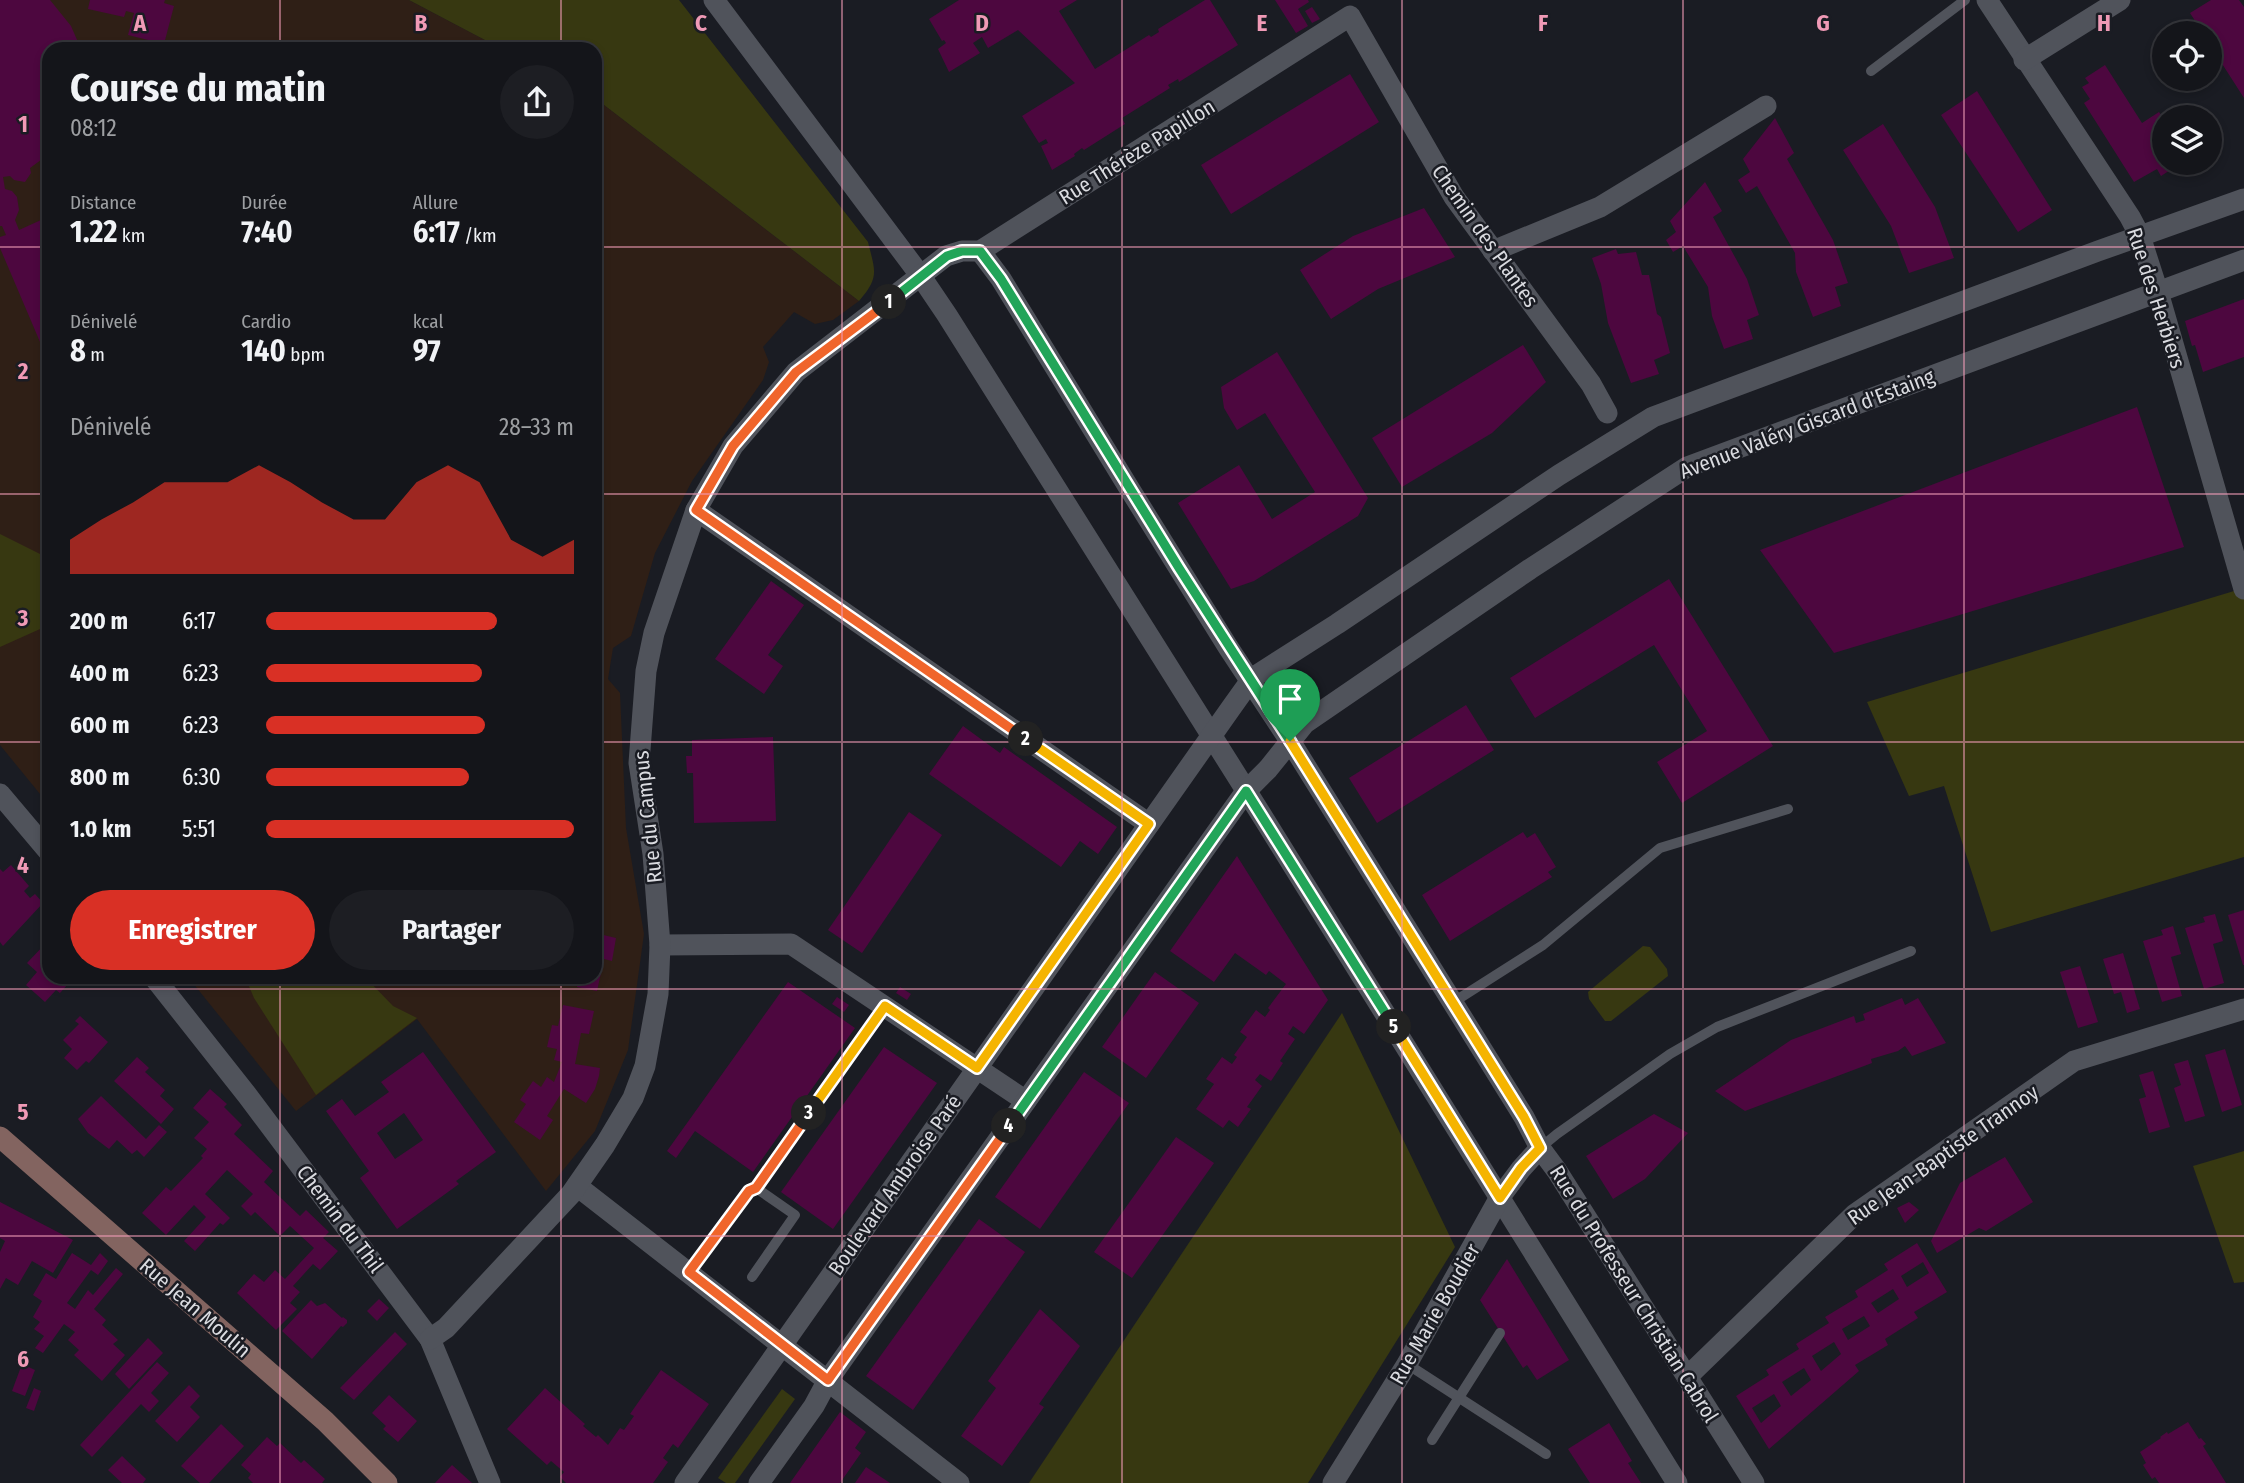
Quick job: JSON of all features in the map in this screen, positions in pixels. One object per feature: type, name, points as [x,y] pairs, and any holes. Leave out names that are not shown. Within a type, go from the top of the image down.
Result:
[{"type":"main road","name":"Rue Jean Moulin","points":[[0,1137],[314,1412],[387,1483]]},
{"type":"street","points":[[714,0],[920,275],[1678,1483]]},
{"type":"street","name":"Rue des Herbiers","points":[[1987,0],[2140,236],[2244,589]]},
{"type":"street","points":[[2024,60],[2120,0]]},
{"type":"street","name":"Rue Thérèze Papillon","points":[[920,275],[947,256],[962,251],[980,251],[1350,16]]},
{"type":"street","name":"Chemin des Plantes","points":[[1350,16],[1454,197],[1591,384],[1607,413]]},
{"type":"street","points":[[1493,251],[1600,207],[1766,106]]},
{"type":"street","points":[[1251,680],[1494,517],[1653,417],[2244,199]]},
{"type":"street","name":"Rue du Professeur Christian Cabrol","points":[[980,251],[1001,279],[1136,500],[1290,741],[1524,1117],[1540,1148],[1558,1171],[1754,1483]]},
{"type":"street","name":"Avenue Valéry Giscard d'Estaing","points":[[1246,791],[1268,769],[1305,723],[1573,540],[1688,467],[2244,260]]},
{"type":"street","name":"Rue du Campus","points":[[430,1339],[446,1328],[577,1185],[633,1098],[645,1066],[659,994],[660,945],[653,854],[639,763],[646,671],[654,633],[696,510],[733,446],[796,372],[920,275]]},
{"type":"street","points":[[696,510],[1149,824]]},
{"type":"street","name":"Boulevard Ambroise Paré","points":[[685,1483],[1251,680]]},
{"type":"street","points":[[760,1483],[814,1406],[828,1380],[1246,791]]},
{"type":"street","points":[[0,794],[42,844]]},
{"type":"street","points":[[660,945],[791,944],[1026,1101]]},
{"type":"street","name":"Chemin du Thil","points":[[159,984],[247,1095],[430,1339],[490,1483]]},
{"type":"street","name":"Rue Jean-Baptiste Trannoy","points":[[1687,1377],[1855,1214],[2074,1061],[2244,1009]]},
{"type":"street","name":"Rue Marie Boudier","points":[[1334,1483],[1408,1364],[1500,1198],[1521,1168],[1540,1148]]},
{"type":"street","points":[[577,1185],[959,1483]]},
{"type":"lane","points":[[1871,71],[1965,0]]},
{"type":"lane","points":[[1452,1003],[1543,944],[1660,848],[1788,809]]},
{"type":"lane","points":[[1540,1148],[1670,1054],[1717,1027],[1911,951]]},
{"type":"lane","points":[[689,1272],[749,1191],[756,1188],[885,1006]]},
{"type":"lane","points":[[752,1277],[795,1215],[756,1188]]},
{"type":"lane","points":[[1432,1440],[1500,1334]]},
{"type":"lane","points":[[1408,1364],[1546,1454]]},
{"type":"shaded area","points":[[0,0],[409,0],[489,42],[42,42],[42,796],[0,745]]},
{"type":"shaded area","points":[[409,0],[679,0],[868,242],[874,267],[870,286],[859,301],[602,103],[602,42],[489,42]]},
{"type":"shaded area","points":[[602,103],[859,301],[833,320],[815,324],[794,312],[763,347],[769,362],[763,380],[692,481],[655,553],[631,636],[613,648],[608,679],[620,693],[626,828],[644,934],[628,1050],[595,1131],[546,1191],[417,1019],[296,1111],[194,984],[602,984]]},
{"type":"shaded area","points":[[0,534],[42,555],[42,628],[0,647]]},
{"type":"shaded area","points":[[2244,588],[2244,857],[1991,932],[1944,786],[1909,796],[1867,702]]},
{"type":"shaded area","points":[[1643,946],[1650,947],[1667,969],[1668,976],[1611,1021],[1605,1021],[1589,999],[1588,992]]},
{"type":"shaded area","points":[[248,984],[372,984],[393,1006],[417,1018],[316,1095],[254,998]]},
{"type":"shaded area","points":[[1342,1013],[1455,1247],[1308,1483],[1029,1483]]},
{"type":"shaded area","points":[[2244,1151],[2244,1282],[2234,1283],[2193,1166]]},
{"type":"shaded area","points":[[782,1389],[795,1399],[735,1483],[726,1483],[718,1478]]},
{"type":"building","points":[[0,0],[50,0],[71,26],[78,42],[42,42],[42,159],[30,168],[31,173],[25,182],[14,180],[10,176],[3,177],[5,189],[12,191],[17,197],[19,210],[15,220],[19,230],[41,220],[42,222],[42,347],[0,248],[0,237],[6,235],[0,226]]},
{"type":"building","points":[[90,0],[165,0],[164,3],[174,6],[165,42],[128,35],[134,13],[126,11],[124,17],[88,9]]},
{"type":"building","points":[[959,0],[1077,0],[1059,11],[1095,69],[1149,35],[1151,37],[1159,32],[1158,29],[1205,0],[1210,0],[1238,45],[1179,82],[1178,79],[1168,85],[1170,88],[1122,118],[1125,124],[1084,150],[1082,148],[1075,156],[1052,170],[1041,146],[1048,143],[1046,139],[1039,143],[1022,116],[1075,83],[1018,30],[988,48],[982,37],[973,43],[980,53],[949,72],[938,49],[946,43],[942,41],[929,19]]},
{"type":"building","points":[[1275,0],[1308,0],[1309,2],[1298,9],[1308,26],[1296,33]]},
{"type":"building","points":[[2211,0],[2239,0],[2244,7],[2244,98],[2222,64],[2222,21],[2195,21],[2190,13]]},
{"type":"building","points":[[1312,7],[1320,19],[1312,23],[1305,11]]},
{"type":"building","points":[[2105,65],[2142,123],[2152,117],[2152,172],[2134,182],[2084,103],[2090,99],[2082,87],[2089,83],[2085,78]]},
{"type":"building","points":[[1350,74],[1379,122],[1231,214],[1201,165]]},
{"type":"building","points":[[1977,91],[2052,210],[2018,232],[1941,115]]},
{"type":"building","points":[[1775,118],[1794,153],[1787,159],[1833,240],[1848,283],[1835,287],[1841,306],[1813,317],[1796,272],[1795,253],[1757,186],[1746,193],[1738,180],[1750,172],[1743,159]]},
{"type":"building","points":[[1883,124],[1935,207],[1954,258],[1909,273],[1891,226],[1843,150]]},
{"type":"building","points":[[1705,182],[1722,211],[1713,217],[1747,279],[1759,315],[1747,320],[1753,339],[1724,349],[1712,316],[1708,287],[1683,246],[1673,252],[1666,240],[1676,232],[1670,221]]},
{"type":"building","points":[[1424,208],[1455,257],[1378,289],[1331,319],[1300,270],[1353,236]]},
{"type":"building","points":[[1616,249],[1618,254],[1636,252],[1642,275],[1649,275],[1657,314],[1661,317],[1670,353],[1654,360],[1659,374],[1631,383],[1608,323],[1601,284],[1592,258]]},
{"type":"building","points":[[2244,299],[2244,357],[2203,372],[2185,321]]},
{"type":"building","points":[[1523,345],[1546,382],[1492,433],[1402,487],[1372,438]]},
{"type":"building","points":[[1277,352],[1368,498],[1358,516],[1254,581],[1231,589],[1178,503],[1239,465],[1272,519],[1315,492],[1265,413],[1237,430],[1224,408],[1221,387]]},
{"type":"building","points":[[2137,407],[2184,547],[1834,653],[1760,550]]},
{"type":"building","points":[[1669,579],[1773,746],[1682,803],[1657,762],[1707,731],[1654,645],[1535,718],[1510,678]]},
{"type":"building","points":[[771,581],[804,605],[768,655],[783,666],[764,694],[715,659]]},
{"type":"building","points":[[1466,705],[1494,750],[1377,823],[1349,778]]},
{"type":"building","points":[[963,726],[1000,753],[1004,747],[1117,827],[1098,854],[1080,841],[1061,867],[929,774]]},
{"type":"building","points":[[773,737],[776,821],[694,823],[693,773],[687,773],[686,756],[692,756],[692,740]]},
{"type":"building","points":[[909,812],[942,835],[862,953],[828,930]]},
{"type":"building","points":[[1523,832],[1527,838],[1535,833],[1556,867],[1548,872],[1552,877],[1450,941],[1422,895]]},
{"type":"building","points":[[1237,856],[1328,1000],[1304,1034],[1293,1026],[1288,1034],[1295,1039],[1280,1061],[1283,1063],[1271,1081],[1260,1074],[1255,1080],[1262,1086],[1247,1107],[1251,1109],[1238,1127],[1229,1120],[1223,1128],[1196,1109],[1214,1084],[1206,1079],[1222,1057],[1232,1064],[1237,1057],[1234,1055],[1247,1037],[1240,1032],[1256,1010],[1265,1017],[1270,1010],[1268,1008],[1286,984],[1269,971],[1266,975],[1235,953],[1214,982],[1170,951]]},
{"type":"building","points":[[11,865],[29,886],[24,891],[30,898],[35,894],[42,904],[3,946],[0,942],[0,869],[3,872]]},
{"type":"building","points":[[2244,910],[2244,965],[2243,965],[2228,915]]},
{"type":"building","points":[[2215,914],[2223,941],[2213,944],[2224,983],[2204,989],[2185,928],[2205,922],[2203,917]]},
{"type":"building","points":[[2173,926],[2181,954],[2171,957],[2182,996],[2162,1002],[2143,941],[2163,935],[2161,930]]},
{"type":"building","points":[[602,935],[616,938],[612,961],[604,959],[602,968]]},
{"type":"building","points":[[42,947],[42,984],[68,984],[60,993],[56,990],[45,1002],[26,985],[37,972],[27,963]]},
{"type":"building","points":[[2123,953],[2140,1009],[2127,1013],[2121,992],[2114,994],[2103,959]]},
{"type":"building","points":[[2080,966],[2098,1022],[2078,1028],[2060,972]]},
{"type":"building","points":[[1155,972],[1199,1003],[1146,1078],[1102,1047]]},
{"type":"building","points":[[788,982],[855,1028],[753,1172],[695,1131],[676,1158],[667,1151]]},
{"type":"building","points":[[578,984],[599,984],[597,991],[577,987]]},
{"type":"building","points":[[900,987],[911,994],[907,1000],[896,993]]},
{"type":"building","points":[[837,997],[849,1005],[844,1012],[832,1004]]},
{"type":"building","points":[[1902,998],[1905,1005],[1918,998],[1946,1043],[1912,1056],[1905,1046],[1898,1051],[1871,1059],[1872,1063],[1745,1111],[1715,1091],[1791,1040],[1854,1016],[1856,1023],[1865,1020],[1863,1014]]},
{"type":"building","points":[[563,1005],[594,1011],[589,1034],[581,1033],[575,1064],[600,1068],[599,1076],[586,1103],[564,1089],[547,1116],[553,1120],[540,1140],[514,1122],[526,1104],[520,1100],[533,1081],[541,1087],[547,1077],[554,1082],[562,1062],[554,1060],[557,1049],[547,1047],[552,1025],[558,1026]]},
{"type":"building","points":[[80,1016],[108,1042],[89,1063],[86,1061],[77,1070],[64,1058],[72,1049],[63,1040],[79,1024],[75,1021]]},
{"type":"building","points":[[884,1047],[937,1083],[833,1229],[781,1192]]},
{"type":"building","points":[[2225,1049],[2242,1105],[2222,1112],[2205,1055]]},
{"type":"building","points":[[423,1052],[496,1152],[456,1181],[459,1184],[397,1229],[360,1178],[369,1171],[326,1111],[342,1099],[355,1116],[389,1092],[381,1082]],"holes":[[[404,1113],[423,1140],[395,1159],[377,1133]]]},
{"type":"building","points":[[137,1057],[149,1068],[145,1072],[165,1090],[160,1096],[174,1109],[161,1124],[114,1081]]},
{"type":"building","points":[[2188,1060],[2205,1116],[2185,1122],[2174,1088],[2181,1085],[2174,1064]]},
{"type":"building","points":[[2153,1071],[2170,1127],[2149,1133],[2139,1099],[2146,1097],[2139,1075]]},
{"type":"building","points":[[1084,1072],[1129,1103],[1040,1229],[995,1197]]},
{"type":"building","points":[[210,1089],[227,1104],[224,1107],[242,1125],[234,1134],[273,1171],[264,1182],[300,1216],[306,1210],[329,1232],[323,1238],[338,1251],[320,1270],[313,1264],[293,1286],[300,1292],[290,1303],[297,1309],[276,1330],[237,1293],[254,1274],[264,1282],[275,1270],[285,1279],[314,1248],[290,1226],[280,1236],[255,1212],[251,1216],[241,1206],[253,1194],[227,1170],[205,1194],[230,1218],[223,1225],[220,1223],[195,1251],[184,1241],[206,1217],[194,1205],[166,1235],[142,1213],[166,1187],[171,1191],[203,1158],[201,1156],[207,1149],[194,1138],[209,1122],[193,1108]]},
{"type":"building","points":[[101,1096],[146,1139],[159,1125],[167,1132],[144,1157],[137,1150],[132,1154],[117,1140],[109,1149],[88,1133],[78,1119]]},
{"type":"building","points":[[1654,1114],[1688,1133],[1645,1179],[1613,1199],[1586,1156]]},
{"type":"building","points":[[1176,1137],[1214,1163],[1132,1278],[1094,1252]]},
{"type":"building","points":[[2005,1157],[2033,1202],[1986,1231],[1979,1228],[1937,1253],[1931,1241],[1960,1183]]},
{"type":"building","points":[[0,1202],[73,1240],[53,1273],[32,1261],[18,1285],[6,1278],[0,1289],[0,1252],[5,1241],[0,1238]]},
{"type":"building","points":[[1909,1202],[1919,1210],[1905,1223],[1897,1208]]},
{"type":"building","points":[[979,1219],[1025,1252],[913,1410],[866,1376]]},
{"type":"building","points":[[1917,1243],[1947,1292],[1914,1312],[1918,1318],[1885,1339],[1888,1345],[1855,1365],[1859,1371],[1769,1449],[1736,1396],[1769,1375],[1766,1370],[1799,1349],[1796,1344],[1829,1323],[1825,1317],[1858,1297],[1855,1291],[1888,1270],[1884,1264]],"holes":[[[1923,1262],[1929,1273],[1907,1287],[1901,1276]],[[1893,1289],[1899,1299],[1878,1313],[1871,1303]],[[1864,1316],[1870,1326],[1848,1340],[1842,1329]],[[1834,1342],[1841,1354],[1821,1371],[1812,1356]],[[1804,1368],[1811,1380],[1791,1396],[1782,1382]],[[1774,1394],[1781,1406],[1761,1423],[1752,1408]]]},
{"type":"building","points":[[72,1253],[91,1265],[100,1253],[108,1261],[98,1275],[91,1270],[67,1303],[75,1309],[88,1290],[93,1295],[116,1268],[123,1274],[94,1309],[106,1320],[102,1325],[118,1340],[113,1344],[125,1355],[102,1381],[74,1355],[79,1350],[68,1340],[75,1332],[64,1324],[43,1353],[35,1348],[44,1336],[34,1329],[40,1322],[33,1317],[42,1301],[33,1295],[46,1273],[56,1279]]},
{"type":"building","points":[[1507,1259],[1569,1360],[1537,1380],[1527,1365],[1523,1368],[1480,1300]]},
{"type":"building","points":[[379,1299],[389,1308],[377,1321],[367,1311]]},
{"type":"building","points":[[311,1300],[317,1306],[325,1303],[347,1320],[312,1359],[282,1331]]},
{"type":"building","points":[[1040,1309],[1080,1346],[1039,1404],[1044,1407],[1002,1466],[961,1436],[996,1388],[988,1381]]},
{"type":"building","points":[[395,1332],[407,1344],[354,1400],[340,1388]]},
{"type":"building","points":[[148,1338],[163,1353],[129,1389],[115,1374]]},
{"type":"building","points":[[157,1362],[169,1373],[151,1393],[159,1401],[149,1412],[141,1404],[92,1457],[80,1445]]},
{"type":"building","points":[[22,1364],[35,1370],[25,1396],[12,1391]]},
{"type":"building","points":[[661,1370],[709,1404],[678,1448],[673,1444],[663,1458],[668,1462],[653,1483],[566,1483],[560,1477],[564,1472],[551,1461],[547,1465],[507,1429],[545,1388],[585,1424],[583,1426],[608,1445],[620,1428],[624,1430],[634,1416],[630,1414]]},
{"type":"building","points":[[189,1385],[200,1396],[190,1407],[200,1417],[177,1442],[155,1421]]},
{"type":"building","points":[[34,1388],[41,1391],[34,1411],[26,1408]]},
{"type":"building","points":[[389,1395],[417,1421],[398,1442],[383,1429],[386,1426],[372,1413]]},
{"type":"building","points":[[840,1412],[866,1432],[855,1448],[861,1453],[840,1483],[790,1483]]},
{"type":"building","points":[[2188,1422],[2199,1439],[2206,1444],[2203,1446],[2226,1483],[2159,1483],[2155,1477],[2152,1479],[2143,1465],[2146,1463],[2140,1452],[2167,1432],[2168,1434]]},
{"type":"building","points":[[1609,1423],[1632,1461],[1628,1463],[1641,1483],[1590,1483],[1568,1449]]},
{"type":"building","points":[[221,1424],[244,1446],[209,1483],[200,1483],[181,1466]]},
{"type":"building","points":[[267,1437],[277,1446],[280,1443],[301,1463],[304,1460],[325,1479],[322,1483],[253,1483],[248,1478],[251,1474],[241,1465]]},
{"type":"building","points":[[122,1456],[146,1479],[143,1483],[122,1483],[108,1470]]},
{"type":"building","points":[[452,1465],[472,1483],[435,1483]]},
{"type":"building","points":[[866,1467],[890,1483],[855,1483]]},
{"type":"route","points":[[962,251],[980,251],[1001,279],[1228,647],[1290,741],[1524,1117],[1540,1148],[1532,1154],[1500,1198],[1246,791],[828,1380],[689,1272],[749,1191],[756,1188],[885,1006],[977,1068],[1149,824],[696,510],[733,446],[796,372],[947,256],[962,251]]}]
